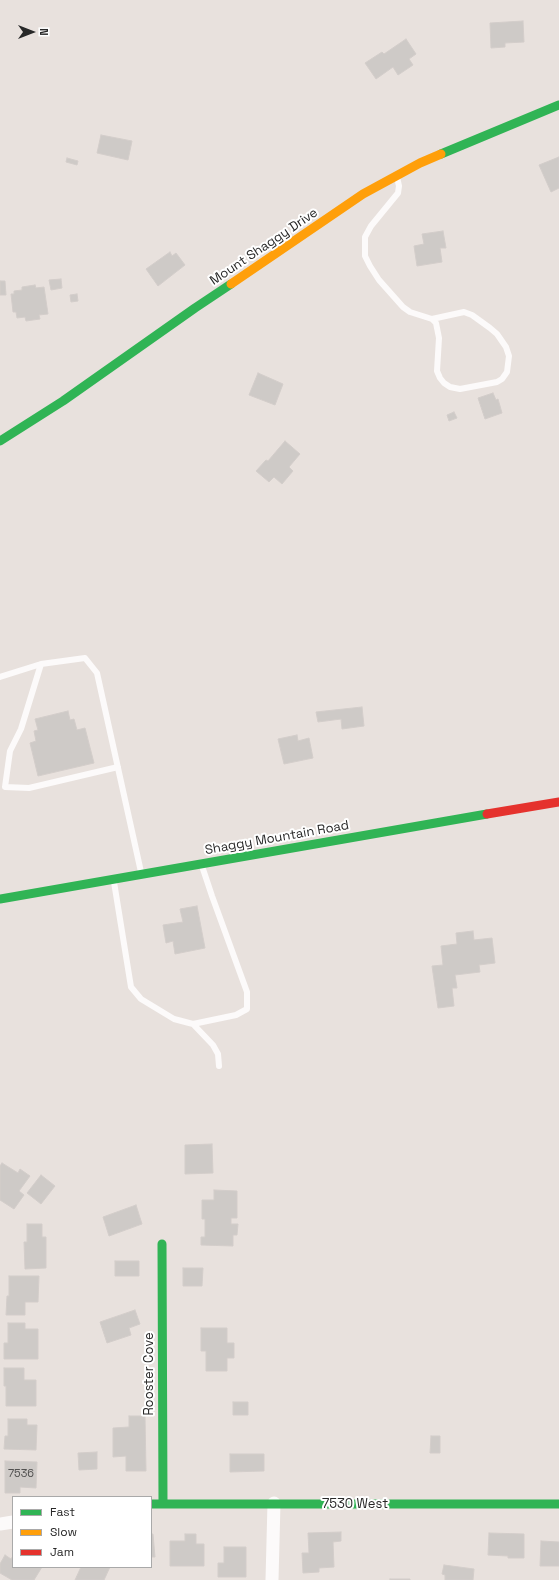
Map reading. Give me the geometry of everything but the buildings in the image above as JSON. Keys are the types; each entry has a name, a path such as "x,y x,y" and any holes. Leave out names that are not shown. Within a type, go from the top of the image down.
{"street":[{"name":"Mount Shaggy Drive","path":"0,441 63,401 195,308 267,261 363,194 397,175 468,143 559,105"},
{"name":"Shaggy Mountain Road","path":"0,899 559,802"},
{"name":"Rooster Cove","path":"162,1244 163,1503"},
{"path":"272,1580 274,1503"},
{"name":"7530 West","path":"152,1504 559,1504"},
{"path":"0,1524 12,1522"}],"lane":[{"path":"397,175 399,186 398,193 380,214 365,237 365,256 379,280 403,307 410,312 432,319 436,323 439,338 437,371 444,383 450,387 460,389 502,379 507,372 509,356 506,347 497,334 472,315 464,312 432,319"},
{"path":"0,677 41,664 85,658 97,673 141,875"},
{"path":"41,664 21,729 10,751 5,787 29,788 118,767"},
{"path":"114,880 131,987 141,999 174,1019 193,1024 236,1015 246,1009 246,992 202,864"},
{"path":"193,1024 213,1045 218,1054 219,1066"}],"traffic: fast":[{"path":"441,154 559,105"},
{"path":"0,441 63,401 231,284"},
{"path":"0,899 487,814"},
{"path":"162,1244 163,1503"},
{"path":"152,1504 559,1504"}],"traffic: slow":[{"path":"231,284 363,194 420,163 441,154"}],"traffic: jam":[{"path":"487,814 559,802"}]}
